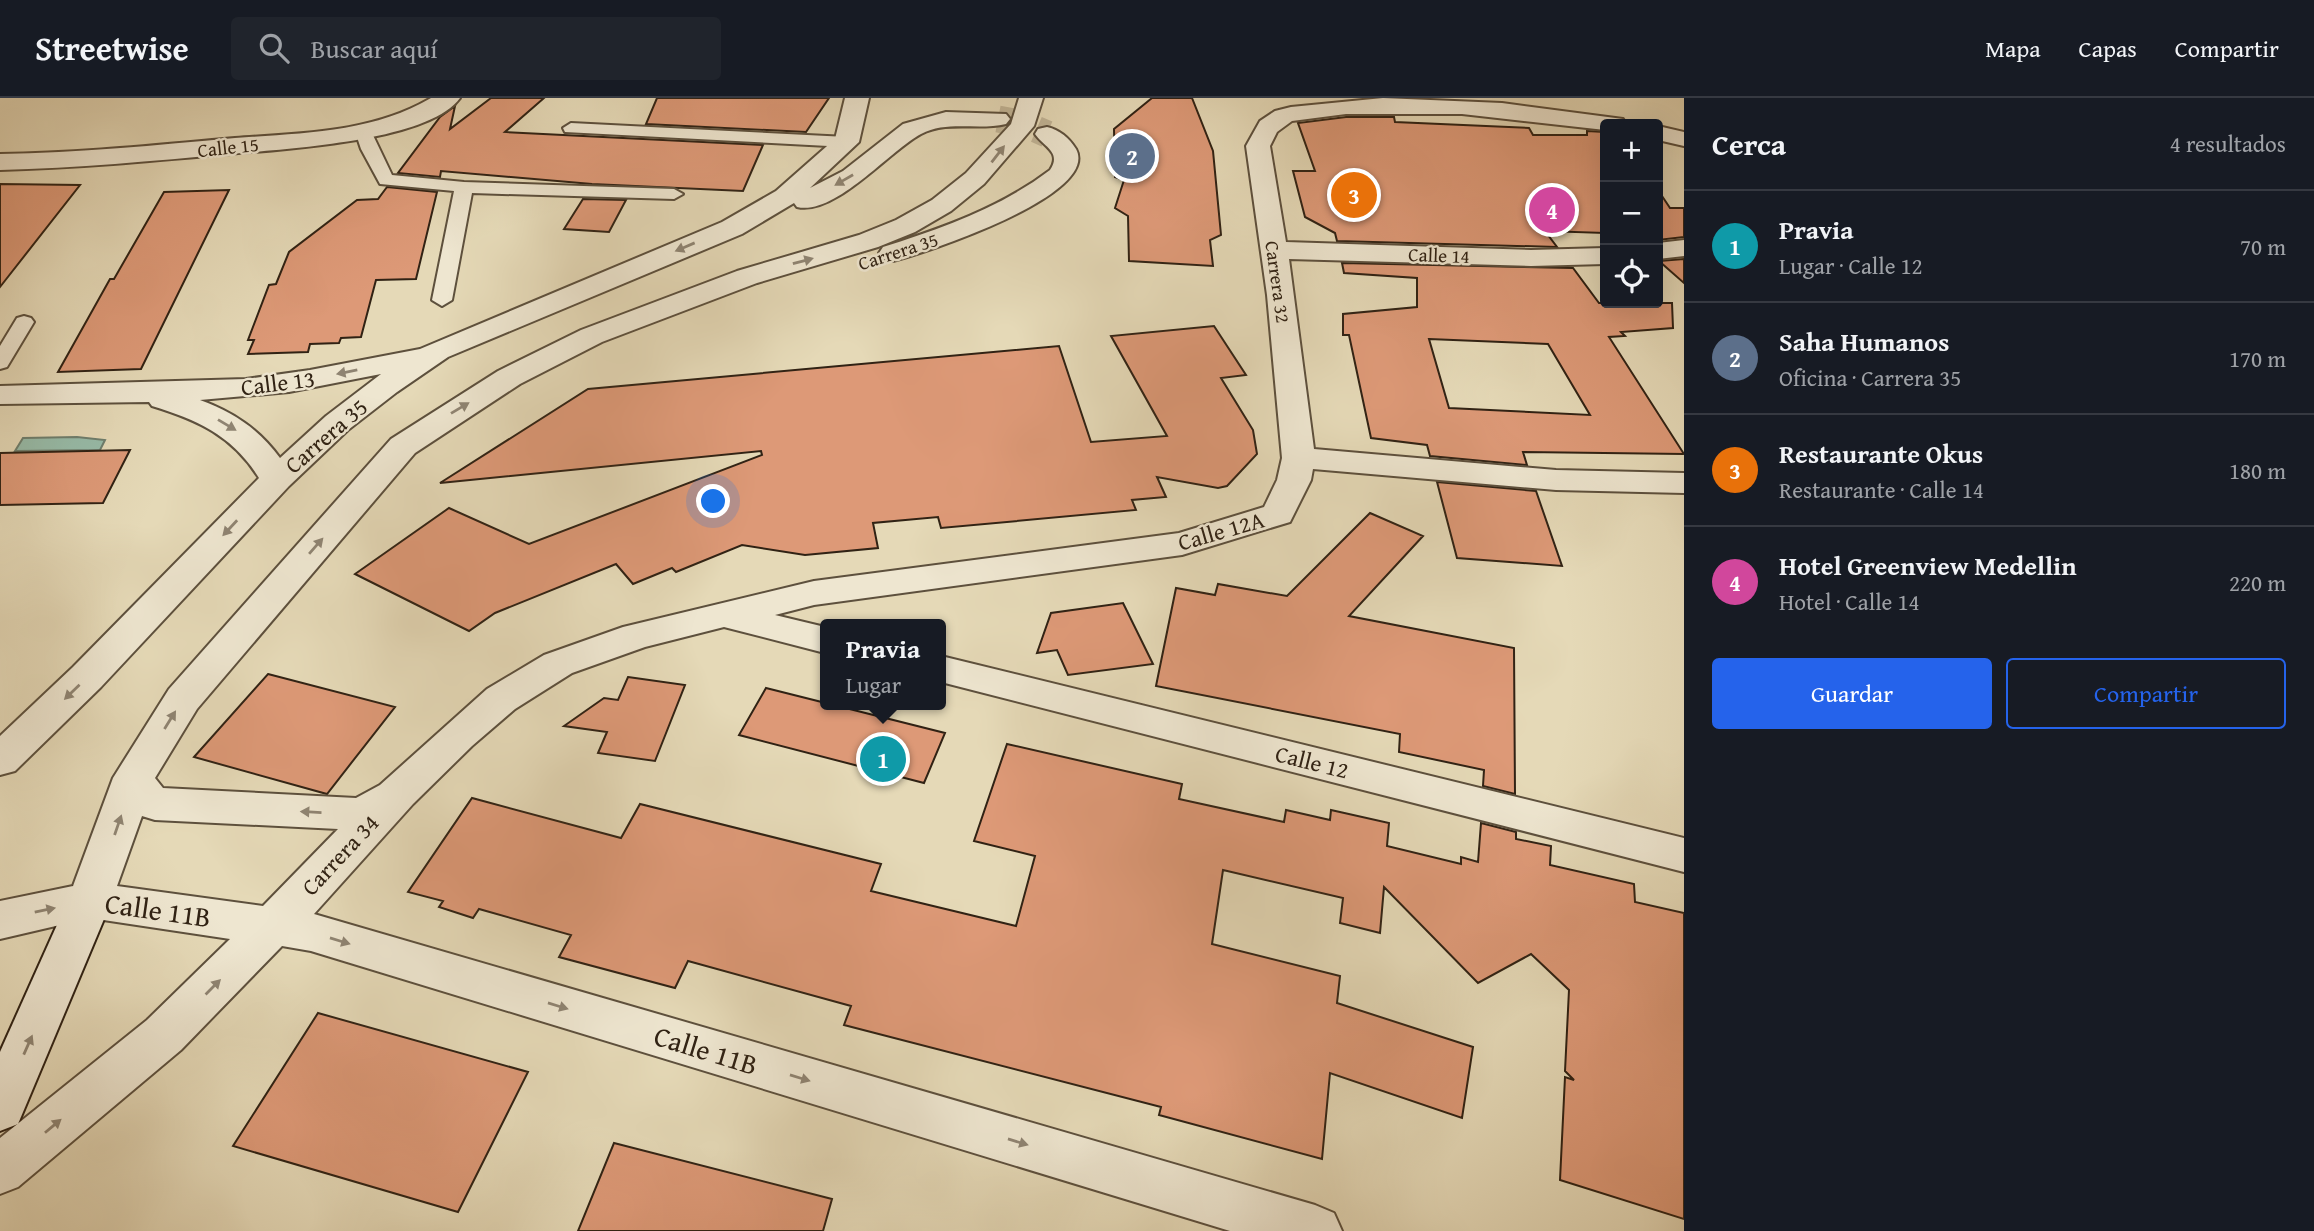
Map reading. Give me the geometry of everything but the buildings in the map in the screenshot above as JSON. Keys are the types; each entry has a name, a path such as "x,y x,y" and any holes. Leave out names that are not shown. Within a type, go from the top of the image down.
{"street":[{"name":"Calle 15","path":"0,162 141,155 363,131 408,120 448,98"},
{"path":"847,142 857,98"},
{"name":"Carrera 35","path":"134,778 183,699 403,446 436,422 578,342 747,276 870,241 915,222 957,197 998,156 1024,124 1031,98"},
{"name":"Carrera 32","path":"1299,458 1274,250 1258,146 1265,127 1282,117 1337,107 1389,104 1600,123"},
{"name":"Carrera 35","path":"0,760 88,677 277,479 337,423 437,351 818,195 852,176 912,129 946,119 998,119"},
{"name":"Carrera 35","path":"674,304 805,282 955,233 1014,203 1061,173 1067,161 1066,155 1060,144 1047,134"},
{"path":"1663,134 1684,139"},
{"name":"Carrera 35","path":"732,228 785,197 847,142"},
{"path":"1663,250 1684,248"},
{"name":"Calle 14","path":"1274,250 1531,258 1600,256"},
{"name":"Calle 13","path":"0,395 180,392 259,386 376,367 437,351"},
{"name":"Calle 13","path":"116,391 161,398 201,410 234,427 259,449 277,479"},
{"path":"1299,458 1556,480 1684,483"},
{"name":"Calle 12A","path":"724,615 814,593 1193,541 1278,514 1294,480 1299,458"},
{"path":"724,615 820,639"},
{"name":"Carrera 34","path":"0,1170 164,1035 274,926 398,793 501,699 558,664 636,636 724,615"},
{"name":"Calle 12","path":"946,670 1684,855"},
{"path":"134,778 143,796 155,804 356,814 377,807 398,793"},
{"name":"Calle 11B","path":"90,900 134,778"},
{"path":"0,1108 90,900"},
{"name":"Calle 11B","path":"0,919 90,900 274,926 325,936 1315,1231"}],"lane":[{"path":"571,128 847,142"},
{"path":"363,131 369,149 386,180 464,187 674,194"},
{"path":"442,300 464,187"},
{"path":"0,363 24,322"}],"shaded area":[{"path":"77,437 105,440 100,450 15,451 23,438"}],"tunnel":[{"path":"998,119 1024,124 1047,134"}],"place":[{"name":"Saha Humanos","path":"1132,156"},
{"name":"Restaurante Okus","path":"1354,195"},
{"name":"Hotel Greenview Medellin","path":"1552,210"},
{"name":"Pravia","path":"883,759"}]}
